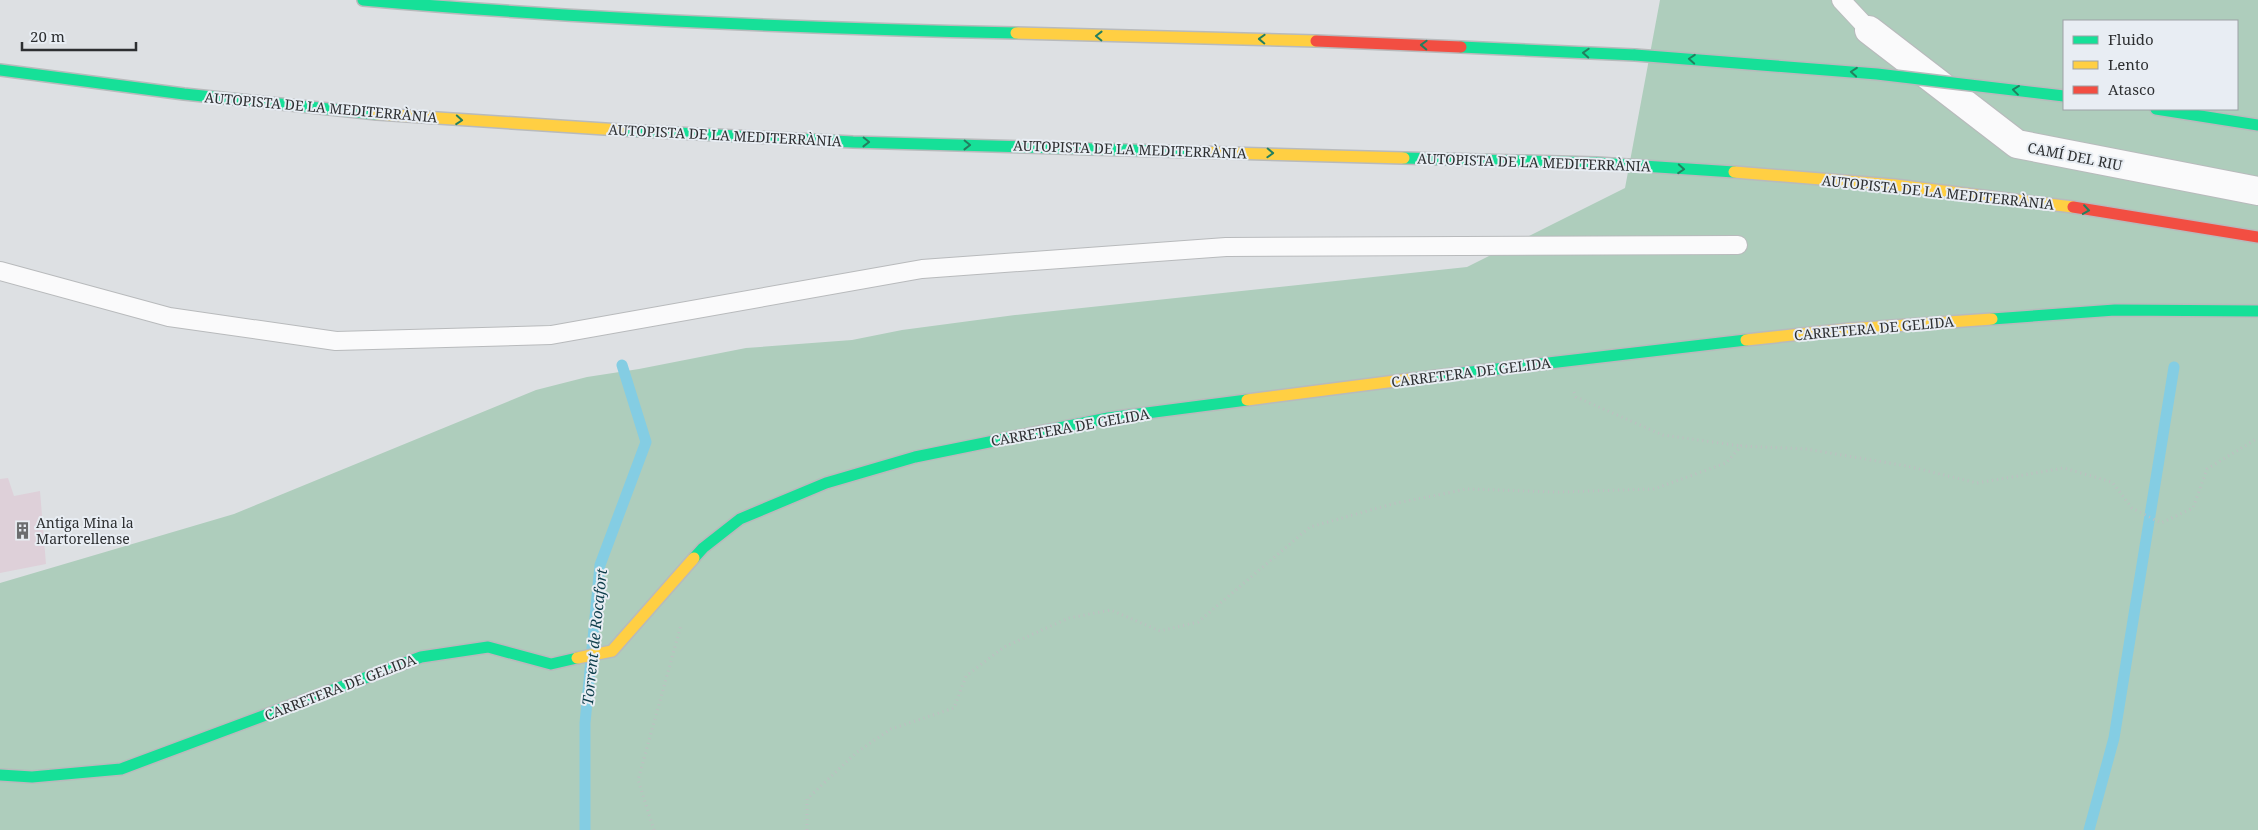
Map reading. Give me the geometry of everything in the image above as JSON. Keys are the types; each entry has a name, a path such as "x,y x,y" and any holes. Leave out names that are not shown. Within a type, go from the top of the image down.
{"main road":[{"path":"363,0 586,17 775,26 1260,39 1635,55 1878,74 2063,96"},
{"name":"AUTOPISTA DE LA MEDITERRÀNIA","path":"0,70 184,94 371,114 574,127 853,142 1597,163 1895,185 2065,206 2258,236"},
{"path":"0,80 184,94"},
{"path":"2162,110 2258,125"},
{"name":"CARRETERA DE GELIDA","path":"0,775 32,777 121,769 421,657 488,647 551,664 612,651 703,548 740,520 826,483 915,457 1108,418 1563,360 1849,329 2115,310 2258,311"}],"street":[{"name":"CAMÍ DEL RIU","path":"1869,30 2017,144 2258,191"}],"lane":[{"path":"1841,0 1869,30"},
{"path":"0,271 169,317 336,341 551,335 922,269 1216,247 1738,244"}],"path":[{"path":"1563,360 1576,398 1663,436 1741,446 1806,449 1907,466 1977,483 2064,468 2112,482 2132,508 2161,523 2193,508 2207,469 2258,438"},
{"path":"806,830 807,799 857,752 891,729 954,708 966,676 1004,647 1069,618 1111,610 1160,631 1198,622 1310,527 1392,504 1467,489 1557,492 1654,489 1726,463 1741,446"},
{"path":"654,830 638,780 682,622"}],"green space":[{"path":"1660,0 2258,0 2258,830 0,830 0,583 234,514 536,390 587,377 746,348 852,340 902,330 1015,315 1467,267 1625,188"}],"building":[{"name":"Antiga Mina la Martorellense","path":"8,478 14,496 40,491 46,564 0,573 0,479"}],"waterway":[{"name":"Torrent de Rocafort","path":"585,830 585,723 600,565 646,442 622,365"},
{"path":"2089,830 2114,738 2174,367"}],"traffic: fast":[{"path":"363,0 444,7 689,22 1016,33"},
{"path":"1461,47 1635,55"},
{"path":"1635,55 1877,74 2063,96"},
{"path":"0,70 184,94 377,114"},
{"path":"2162,110 2258,125"},
{"path":"620,130 853,142 1195,152"},
{"path":"1404,158 1597,163 1734,172"},
{"path":"1992,319 2115,310 2258,311"},
{"path":"1411,379 1746,340"},
{"path":"694,558 703,548 740,519 826,483 915,457 1108,418 1247,400"},
{"path":"0,775 32,777 121,769 421,657 488,647 551,664 577,658"}],"traffic: slow":[{"path":"1016,33 1316,41"},
{"path":"377,114 620,130"},
{"path":"1195,152 1404,158"},
{"path":"1734,172 1895,185 2073,207"},
{"path":"1746,340 1849,329 1992,319"},
{"path":"1247,400 1411,379"},
{"path":"577,658 612,651 694,558"}],"traffic: jam":[{"path":"1316,41 1461,47"},
{"path":"2073,207 2258,237"}],"place":[{"name":"Antiga Mina la Martorellense","path":"22,530"}]}
